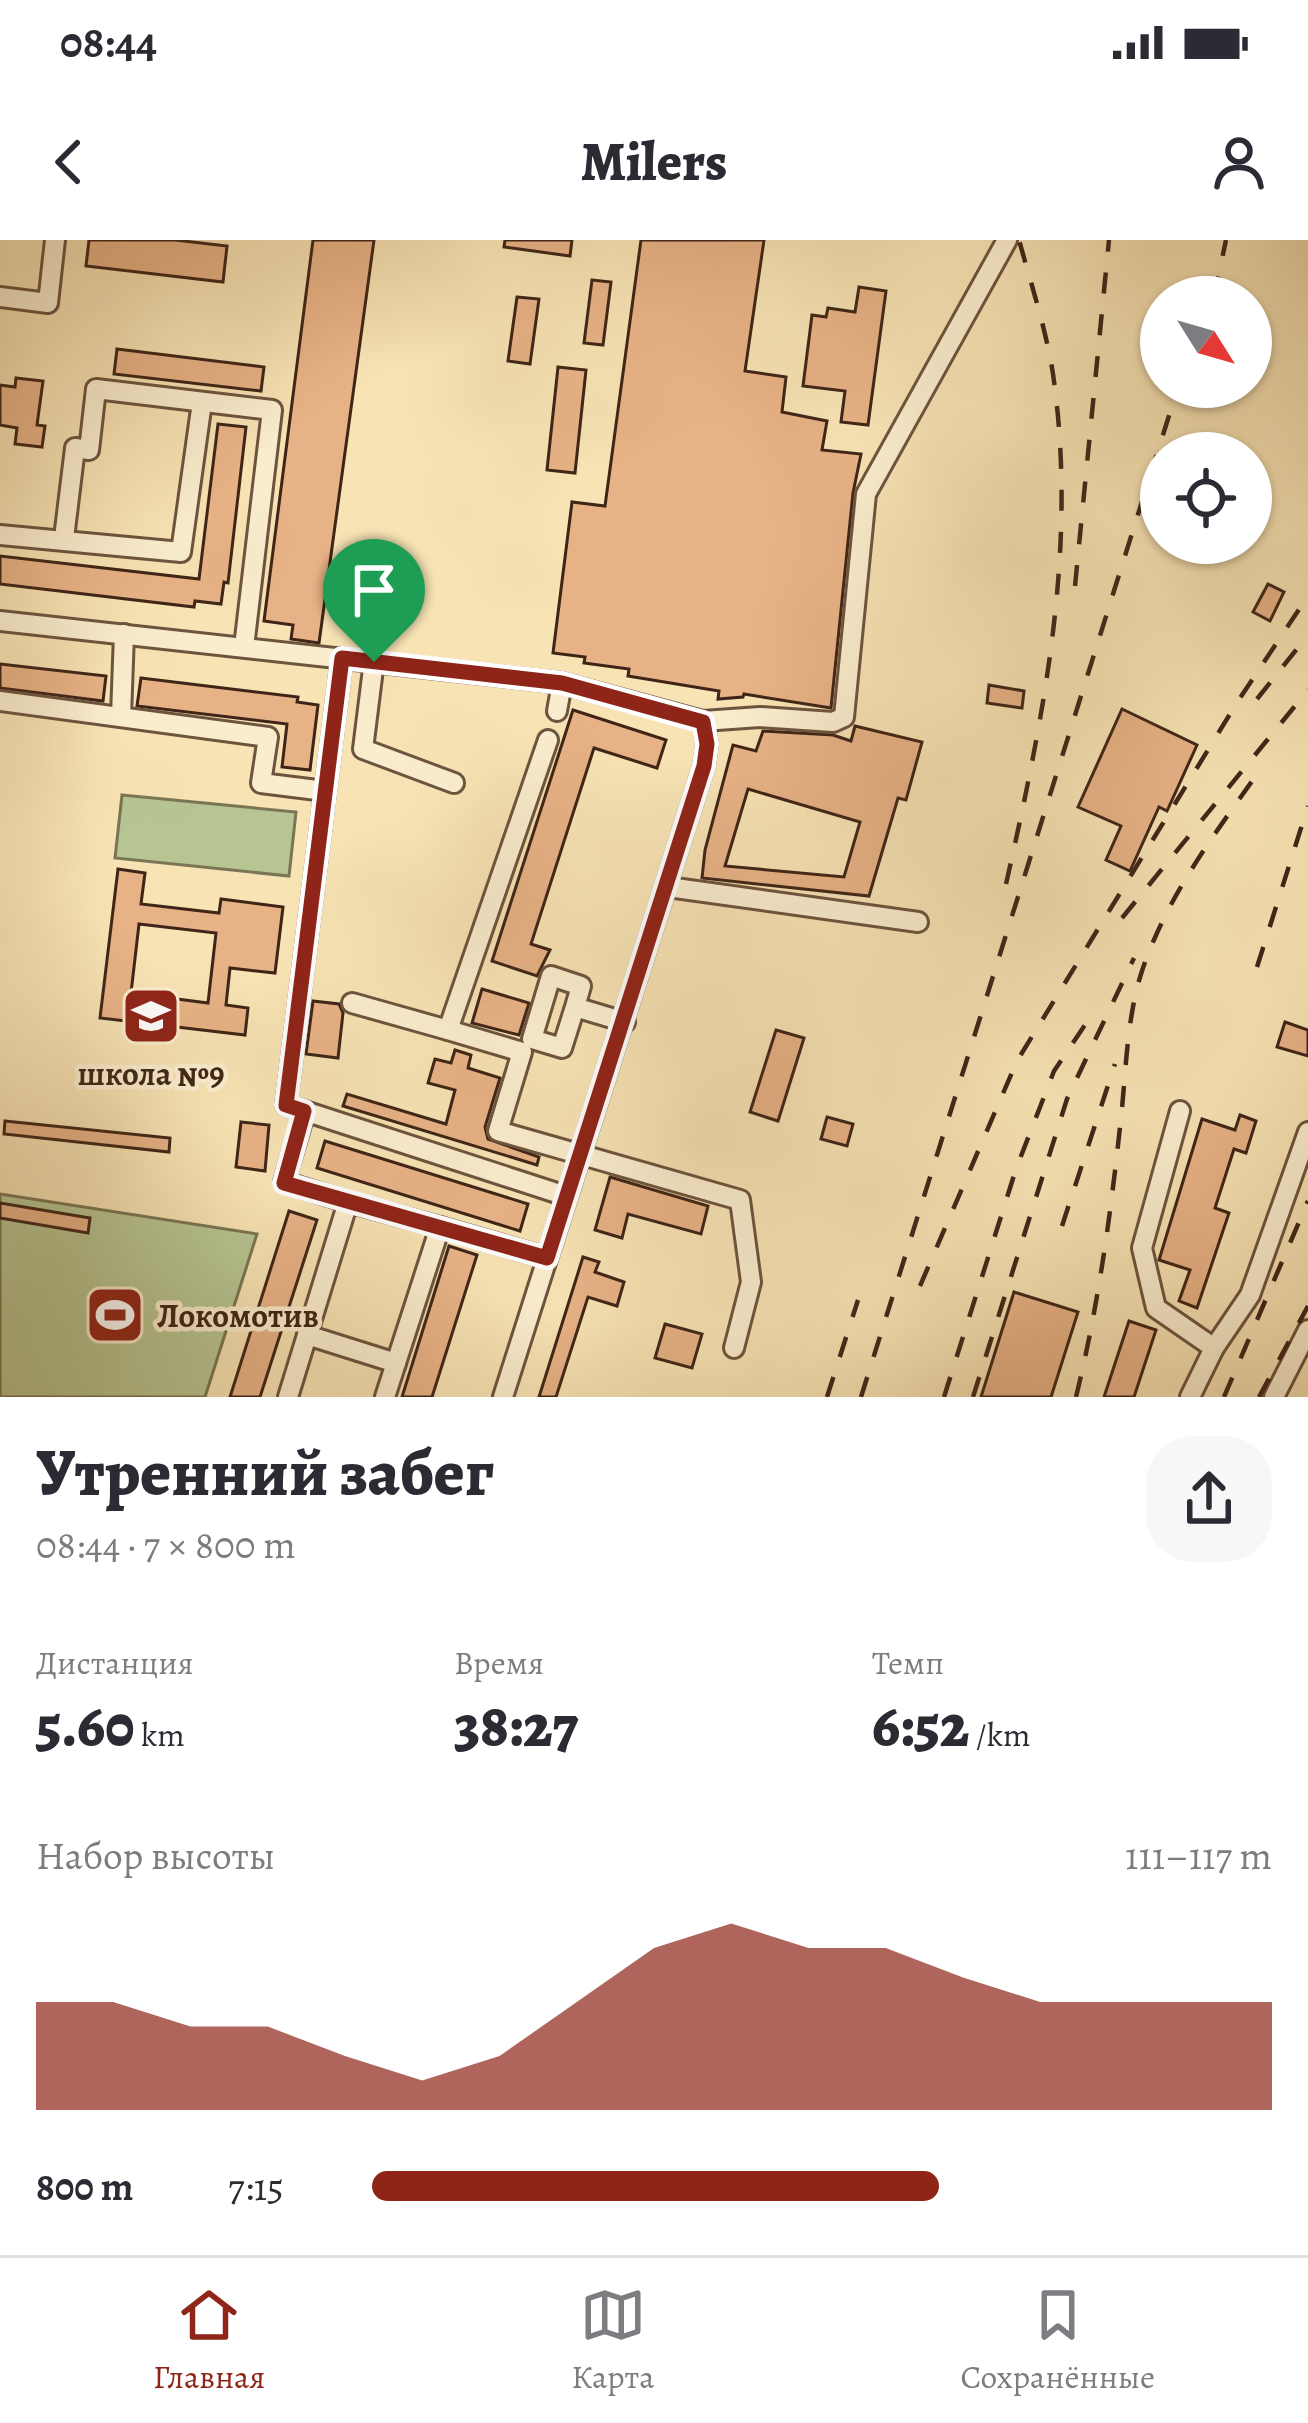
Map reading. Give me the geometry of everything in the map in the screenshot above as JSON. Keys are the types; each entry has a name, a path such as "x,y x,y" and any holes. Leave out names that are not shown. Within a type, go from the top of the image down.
{"street":[{"path":"0,297 48,303 55,240"},
{"path":"0,621 562,683 703,722 760,717 833,722 844,717 866,494 1007,240"},
{"path":"64,538 76,448 89,450 96,389 272,410 244,647"},
{"path":"0,535 181,552 202,402"},
{"path":"121,716 124,634"},
{"path":"342,658 286,1105 566,1196"},
{"path":"374,662 363,749 454,783"},
{"path":"557,711 562,683"},
{"path":"0,701 268,737 261,783 326,791"},
{"path":"503,1397 704,766 703,722"},
{"path":"448,1030 548,740"},
{"path":"668,887 918,922"},
{"path":"352,1003 522,1052 498,1131 740,1200 751,1282 734,1348"},
{"path":"574,1007 625,1022"},
{"path":"304,1111 284,1183 547,1258"},
{"path":"1180,1111 1142,1248 1156,1308 1214,1348"},
{"path":"1190,1397 1214,1348 1250,1295 1308,1132"},
{"path":"288,1397 348,1202"},
{"path":"386,1397 440,1227"},
{"path":"1274,1397 1308,1330"},
{"path":"307,1334 396,1364"}],"green space":[{"path":"122,795 296,812 289,876 115,858"},
{"name":"Локомотив","path":"0,1194 257,1234 205,1397 0,1397"}],"building":[{"path":"89,240 175,240 227,246 223,282 86,266"},
{"path":"313,240 374,240 319,643 291,639 293,625 264,621"},
{"path":"505,240 572,240 570,256 504,247"},
{"path":"641,240 764,240 745,371 786,377 782,412 827,421 822,450 861,454 831,708 744,694 718,699 719,691 628,676 629,669 553,653 572,502 605,506"},
{"path":"592,280 611,282 603,345 584,343"},
{"path":"859,287 886,291 868,425 841,422 845,391 803,386 812,315 826,317 828,308 855,312"},
{"path":"517,297 539,299 530,364 508,361"},
{"path":"117,349 264,367 261,391 114,374"},
{"path":"558,367 586,370 575,473 547,470"},
{"path":"16,378 43,381 37,425 45,426 42,447 15,444 17,428 0,425 0,385 15,387"},
{"path":"218,424 246,427 228,583 224,582 221,604 195,601 194,607 0,584 0,556 199,579"},
{"path":"1268,584 1284,592 1270,621 1253,612"},
{"path":"0,664 106,676 103,701 0,688"},
{"path":"141,678 298,697 297,702 318,705 310,770 282,767 287,724 137,706"},
{"path":"989,685 1024,691 1022,708 987,703"},
{"path":"1122,709 1197,745 1167,811 1159,807 1130,871 1106,860 1121,826 1078,807"},
{"path":"573,710 666,740 657,768 594,748 531,944 550,950 537,976 492,961"},
{"path":"855,726 922,742 906,800 898,798 869,896 702,878 733,745 756,751 763,731 833,735 851,741","holes":["748,789 860,822 844,877 725,866"]},
{"path":"118,869 145,873 141,904 219,913 221,899 283,907 275,973 230,968 226,1005 248,1008 245,1035 100,1018","holes":["139,924 216,933 208,1003 131,993"]},
{"path":"482,989 529,1003 519,1035 472,1023"},
{"path":"313,1001 339,1004 343,1013 338,1058 306,1054"},
{"path":"1285,1022 1308,1030 1308,1056 1277,1047"},
{"path":"776,1030 804,1038 778,1121 750,1112"},
{"path":"455,1050 471,1055 468,1068 500,1078 485,1127 488,1139 539,1157 537,1165 343,1106 347,1094 446,1124 455,1090 428,1083 435,1059 451,1063"},
{"path":"1240,1115 1256,1121 1246,1153 1234,1149 1215,1208 1229,1213 1197,1308 1179,1301 1190,1270 1159,1260 1202,1119 1235,1130"},
{"path":"827,1117 853,1124 847,1146 821,1139"},
{"path":"5,1121 170,1138 169,1152 4,1134"},
{"path":"241,1122 269,1125 265,1171 236,1167"},
{"path":"325,1141 528,1204 520,1231 317,1168"},
{"path":"610,1177 708,1206 701,1234 628,1214 622,1238 595,1230"},
{"path":"0,1203 90,1218 88,1233 0,1218"},
{"path":"289,1211 317,1220 260,1397 230,1397"},
{"path":"449,1246 477,1255 432,1397 402,1397"},
{"path":"583,1257 599,1262 595,1272 624,1282 617,1306 588,1297 556,1397 539,1397"},
{"path":"1014,1292 1078,1312 1051,1397 981,1397"},
{"path":"1129,1321 1156,1330 1134,1397 1104,1397"},
{"path":"665,1324 702,1334 692,1368 655,1358"}],"railway":[{"path":"1006,884 1044,694 1062,503 1053,374 1019,240"},
{"path":"1075,586 1109,240"},
{"path":"1218,276 1226,240"},
{"path":"861,1397 1171,408"},
{"path":"920,1286 1017,1061 1238,701 1308,596"},
{"path":"1257,699 1308,635"},
{"path":"1122,918 1308,690"},
{"path":"1076,1397 1103,1263 1129,1030 1141,974 1176,895 1255,777"},
{"path":"1257,967 1308,806"},
{"path":"973,1397 1067,1099 1134,958"},
{"path":"944,1397 1016,1169 1054,1071 1091,1016"},
{"path":"1062,1226 1115,1064"},
{"path":"1224,1397 1308,1201"},
{"path":"827,1397 858,1300"},
{"path":"1259,1397 1308,1306"}],"place":[{"name":"школа №9","path":"151,1016"},
{"name":"Локомотив","path":"115,1315"}],"route":[{"path":"342,658 374,662 562,683 703,722 704,766 547,1258 284,1183 304,1111 286,1105 342,658"}]}
